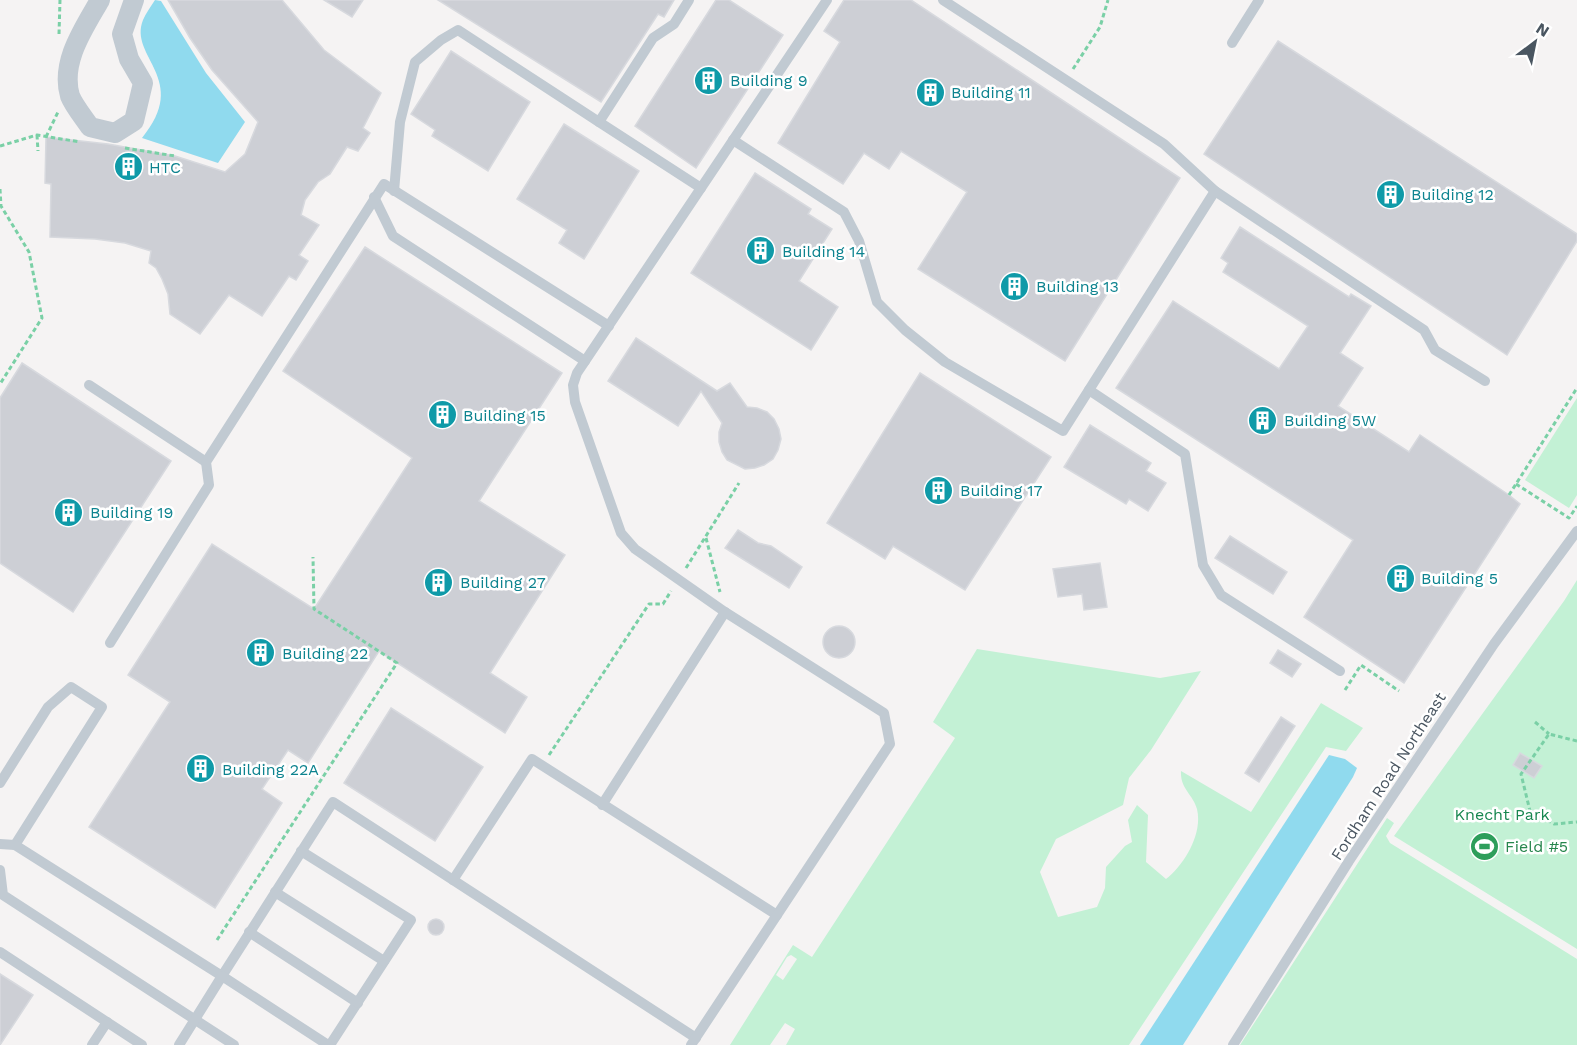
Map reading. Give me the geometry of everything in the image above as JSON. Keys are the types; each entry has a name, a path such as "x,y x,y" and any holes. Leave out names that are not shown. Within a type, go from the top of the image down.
{"street":[{"path":"100,0 79,36 68,70 70,96 90,127 115,133 134,121 143,83 129,59 122,34 134,0"}],"lane":[{"path":"599,122 653,38 674,24 689,0"},
{"path":"179,1045 333,802 693,1041 890,744 884,713 725,612 635,549 621,533 575,402 573,385 577,373 827,0"},
{"path":"943,0 1164,144 1215,191 1424,330 1435,350 1485,381"},
{"path":"1232,43 1259,0"},
{"path":"394,191 400,122 415,62 441,40 458,30 701,188"},
{"path":"733,140 844,212 859,241 877,302 905,330 945,362 1063,431 1215,191"},
{"path":"110,643 209,485 206,462 384,184 609,326"},
{"path":"375,197 393,236 585,361"},
{"path":"89,385 206,462"},
{"path":"1089,390 1185,454 1203,565 1221,595 1340,671"},
{"name":"Fordham Road Northeast","path":"1233,1045 1349,861 1494,644 1577,531"},
{"path":"602,805 725,612"},
{"path":"0,783 48,707 70,687 102,707 15,845"},
{"path":"453,880 532,759 777,915"},
{"path":"0,844 15,845 329,1045 411,920 302,851"},
{"path":"0,870 3,895 234,1045"},
{"path":"275,892 384,961"},
{"path":"249,932 358,1003"},
{"path":"0,952 142,1045"},
{"path":"92,1045 107,1022"}],"path":[{"path":"1066,80 1100,27 1108,0"},
{"path":"37,135 38,151"},
{"path":"0,189 1,206 29,252 42,318 0,384"},
{"path":"1509,495 1577,388"},
{"path":"542,766 649,604 663,604 739,483"},
{"path":"1516,484 1569,518 1577,506"},
{"path":"705,537 725,612"},
{"path":"217,940 397,663 314,609 313,557"},
{"path":"1346,690 1361,665 1399,691"},
{"path":"1535,723 1549,734 1577,741"},
{"path":"1549,734 1521,774 1530,811 1554,824 1577,822"}],"green space":[{"path":"1577,398 1577,495 1569,508 1525,480"},
{"name":"Knecht Park","path":"1577,580 1577,949 1394,836"},
{"path":"977,649 1160,678 1201,671 1151,750 1129,778 1123,805 1056,839 1040,872 1058,917 1097,907 1105,888 1106,867 1125,846 1132,842 1128,820 1137,805 1148,815 1146,862 1166,879 1179,866 1195,838 1198,819 1197,809 1185,787 1181,771 1251,812 1321,703 1363,728 1346,751 1326,747 1129,1045 786,1045 795,1029 785,1023 770,1045 730,1045 793,945 812,957 955,738 933,722","holes":["791,955 797,959 783,980 776,975 787,957"]},
{"path":"1387,818 1394,823 1386,836 1390,843 1577,959 1577,1045 1240,1045"}],"water":[{"path":"155,0 161,1 206,73 245,122 218,163 142,138 155,118 161,100 160,84 143,46 141,33 143,20"},
{"path":"1329,755 1345,759 1357,768 1353,777 1183,1045 1140,1045"}],"building":[{"name":"HTC","path":"168,0 282,0 324,50 381,93 363,128 370,133 358,151 347,147 330,174 318,182 305,200 301,215 319,225 299,255 308,261 296,280 289,276 262,316 229,295 200,334 170,314 168,294 162,279 156,268 149,263 151,251 125,243 50,237 51,184 45,183 46,137 108,144 175,156 225,172 245,154 258,122 212,70"},
{"path":"324,0 363,0 352,17"},
{"path":"438,0 674,0 664,17 658,14 601,102"},
{"name":"Building 9","path":"716,0 729,0 783,35 696,168 635,126"},
{"name":"Building 11","path":"844,0 911,0 1180,178 1065,361 918,269 967,192 901,151 889,169 864,153 843,184 778,143 840,42 824,31"},
{"name":"Building 12","path":"1278,41 1577,234 1577,241 1507,355 1204,154"},
{"path":"451,51 530,102 488,171 432,136 435,130 411,114"},
{"path":"564,124 639,171 584,259 559,243 567,230 517,199"},
{"name":"Building 14","path":"755,173 811,209 808,214 832,229 799,281 838,307 811,350 691,273"},
{"path":"1240,227 1349,297 1351,294 1371,306 1340,353 1363,368 1338,406 1409,452 1420,435 1520,504 1404,683 1304,617 1353,540 1116,388 1173,301 1279,369 1308,326 1223,272 1228,263 1221,258"},
{"path":"365,247 562,373 479,501 565,555 490,673 527,697 505,733 379,651 308,763 288,750 262,789 282,803 215,908 89,827 170,702 128,675 212,544 314,609 412,458 283,371"},
{"path":"636,338 717,391 730,383 747,407 767,412 774,419 781,439 773,459 764,465 745,469 727,460 719,442 722,423 701,391 678,426 608,381"},
{"name":"Building 19","path":"22,363 171,461 73,612 0,563 0,398"},
{"name":"Building 17","path":"920,373 1051,457 965,590 893,546 885,559 827,523"},
{"path":"1090,425 1151,463 1146,471 1166,483 1148,511 1129,499 1126,504 1064,467"},
{"path":"738,530 758,543 771,546 802,567 789,588 725,548"},
{"path":"1230,536 1287,572 1273,594 1215,558"},
{"path":"1100,563 1107,607 1084,610 1082,594 1058,597 1053,569"},
{"path":"839,626 850,631 855,642 850,653 839,658 828,653 823,642 828,631"},
{"path":"1278,650 1301,664 1292,677 1270,663"},
{"path":"391,708 483,767 435,841 344,783"},
{"path":"1281,717 1295,726 1259,782 1245,773"},
{"path":"1520,753 1542,766 1534,778 1513,765"},
{"path":"436,919 442,921 444,927 442,933 436,935 430,933 428,927 430,921"},
{"path":"0,974 33,995 0,1045"}],"place":[{"name":"Building 9","path":"709,80"},
{"name":"Building 11","path":"930,92"},
{"name":"HTC","path":"128,167"},
{"name":"Building 12","path":"1390,194"},
{"name":"Building 14","path":"761,251"},
{"name":"Building 13","path":"1015,286"},
{"name":"Building 15","path":"442,415"},
{"name":"Building 5W","path":"1263,420"},
{"name":"Building 17","path":"939,490"},
{"name":"Building 19","path":"69,512"},
{"name":"Building 5","path":"1400,578"},
{"name":"Building 27","path":"439,582"},
{"name":"Building 22","path":"261,653"},
{"name":"Building 22A","path":"201,769"},
{"name":"Field #5","path":"1484,846"}]}
